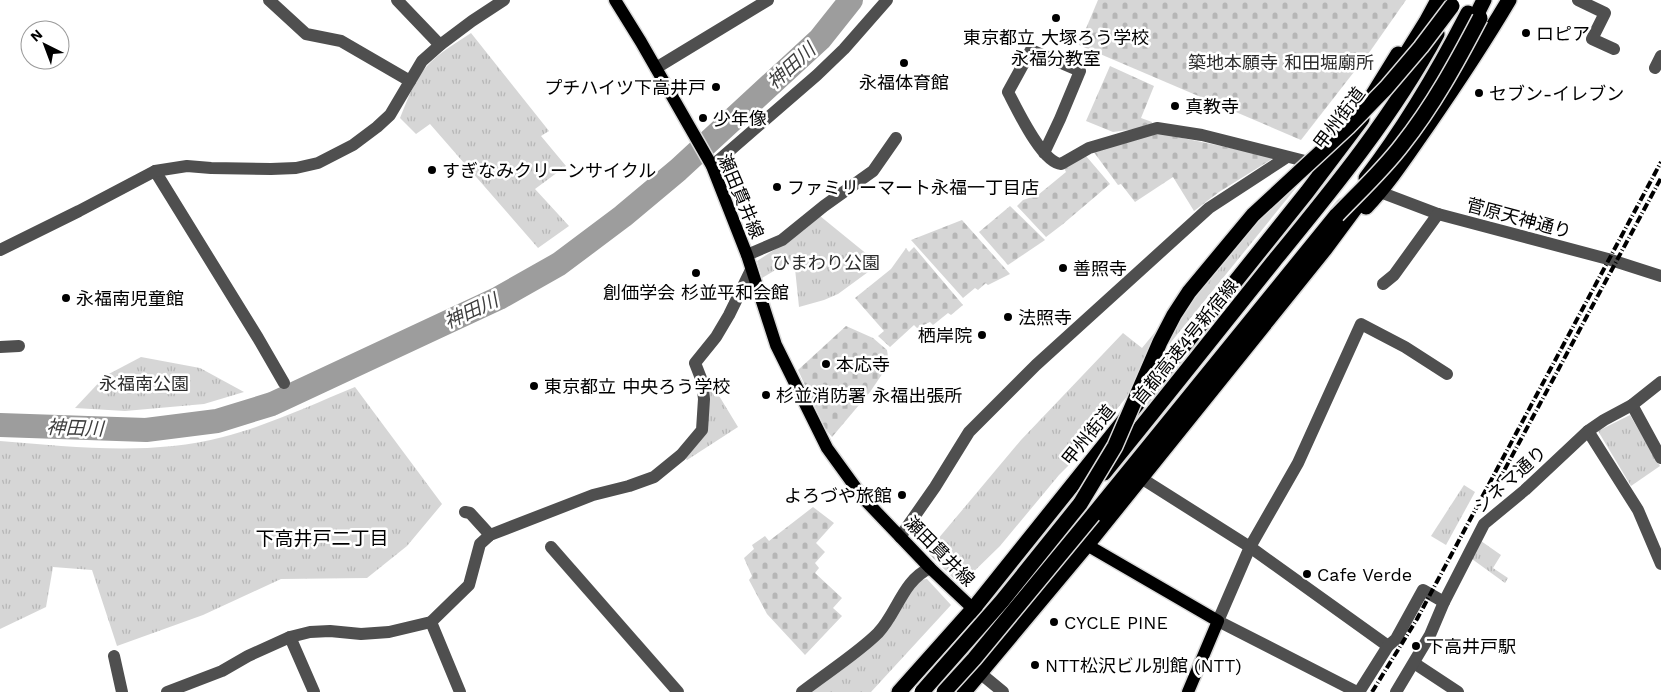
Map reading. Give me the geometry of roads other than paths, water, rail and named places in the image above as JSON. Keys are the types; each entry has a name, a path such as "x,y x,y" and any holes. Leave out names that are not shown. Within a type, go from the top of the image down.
{"highway":[{"path":"1323,171 1374,93 1413,28 1427,0"},
{"path":"944,692 1009,618 1337,215 1384,154 1441,65 1474,0"},
{"path":"1375,190 1450,65 1484,0"},
{"path":"1337,215 1402,146 1454,67 1490,0"},
{"path":"1450,95 1502,0"},
{"path":"964,692 1087,545 1450,95 1509,0"},
{"path":"1080,504 1115,446 1160,342 1189,292 1253,215 1348,127 1386,88 1421,48 1448,1"},
{"name":"甲州街道","path":"899,692 968,604 1323,171 1377,99 1426,22 1448,1"},
{"name":"首都高速4号新宿線","path":"922,692 996,608 1322,203 1399,97 1427,51 1448,1"}],"main road":[{"name":"瀬田貫井線","path":"616,0 712,166 747,255 776,345 827,448 864,499 935,572 1008,641"},
{"path":"1087,545 1218,621 1188,692"}],"street":[{"path":"269,0 306,34 341,41 410,81"},
{"path":"397,0 440,45"},
{"path":"0,250 155,171 187,166 211,168 296,168 318,163 353,145 377,127 390,115 422,61 472,21 504,0"},
{"path":"656,68 767,0"},
{"path":"712,166 817,75 887,0"},
{"path":"1578,0 1605,13 1592,39 1614,49"},
{"path":"1044,153 1080,71 1031,50 1008,92 1034,139 1044,153 1057,164 1062,164 1089,148 1157,128 1202,135 1305,161 1323,171"},
{"path":"1654,68 1661,56"},
{"path":"747,255 782,240 824,206 874,171 896,138"},
{"path":"900,537 969,432 1036,365 1209,208 1287,157"},
{"path":"155,171 249,322 284,383"},
{"name":"菅原天神通り","path":"1375,190 1438,214 1661,276"},
{"path":"1383,284 1394,275 1438,214"},
{"path":"167,692 222,671 248,656 290,637 310,632 330,631 361,634 389,632 431,622 469,585 480,544 490,535 593,495 629,486 654,477 682,455 702,430 703,390 695,363 720,330 751,270"},
{"path":"1444,602 1423,590 1396,640 1388,646 1358,692 1335,688 1218,621 1250,547 1298,463 1361,324 1405,346 1447,374"},
{"path":"0,347 19,346"},
{"name":"シネマ通り","path":"1396,692 1430,635 1444,602 1484,524 1525,490 1588,431 1632,405 1661,382"},
{"path":"1632,405 1661,458"},
{"path":"1588,431 1638,510 1661,564"},
{"path":"1141,478 1250,547 1388,646"},
{"path":"465,512 470,513 490,535"},
{"path":"551,546 678,692"},
{"path":"802,692 868,642 879,631 906,589 919,574 935,572"},
{"path":"431,622 460,692"},
{"path":"290,637 314,692"},
{"path":"114,656 122,692"},
{"path":"1414,663 1458,692"},
{"path":"980,673 1003,692"}],"waterway":[{"name":"神田川","path":"0,425 146,430 217,421 272,404 499,298 559,264 623,216 678,170 820,39 851,0"}],"railway":[{"path":"1372,692 1417,619 1661,162"},
{"path":"1498,482 1661,178"}],"place":[{"name":"東京都立 大塚ろう学校 永福分教室","path":"1056,18"},
{"name":"ロピア","path":"1526,33"},
{"name":"永福体育館","path":"904,63"},
{"name":"プチハイツ下高井戸","path":"716,87"},
{"name":"セブン-イレブン","path":"1479,93"},
{"name":"真教寺","path":"1175,106"},
{"name":"少年像","path":"703,118"},
{"name":"すぎなみクリーンサイクル","path":"432,170"},
{"name":"ファミリーマート永福一丁目店","path":"777,187"},
{"name":"善照寺","path":"1063,268"},
{"name":"創価学会 杉並平和会館","path":"696,273"},
{"name":"永福南児童館","path":"66,298"},
{"name":"法照寺","path":"1008,317"},
{"name":"栖岸院","path":"982,335"},
{"name":"本応寺","path":"826,364"},
{"name":"東京都立 中央ろう学校","path":"534,386"},
{"name":"杉並消防署 永福出張所","path":"766,395"},
{"name":"よろづや旅館","path":"902,495"},
{"name":"Cafe Verde","path":"1307,574"},
{"name":"CYCLE PINE","path":"1054,622"},
{"name":"下高井戸駅","path":"1416,646"},
{"name":"NTT松沢ビル別館 (NTT)","path":"1035,665"}],"district":[{"name":"下高井戸二丁目","path":"322,538"}],"park label":[{"name":"築地本願寺 和田堀廟所","path":"1281,62"},
{"name":"ひまわり公園","path":"826,262"},
{"name":"永福南公園","path":"144,383"}]}
